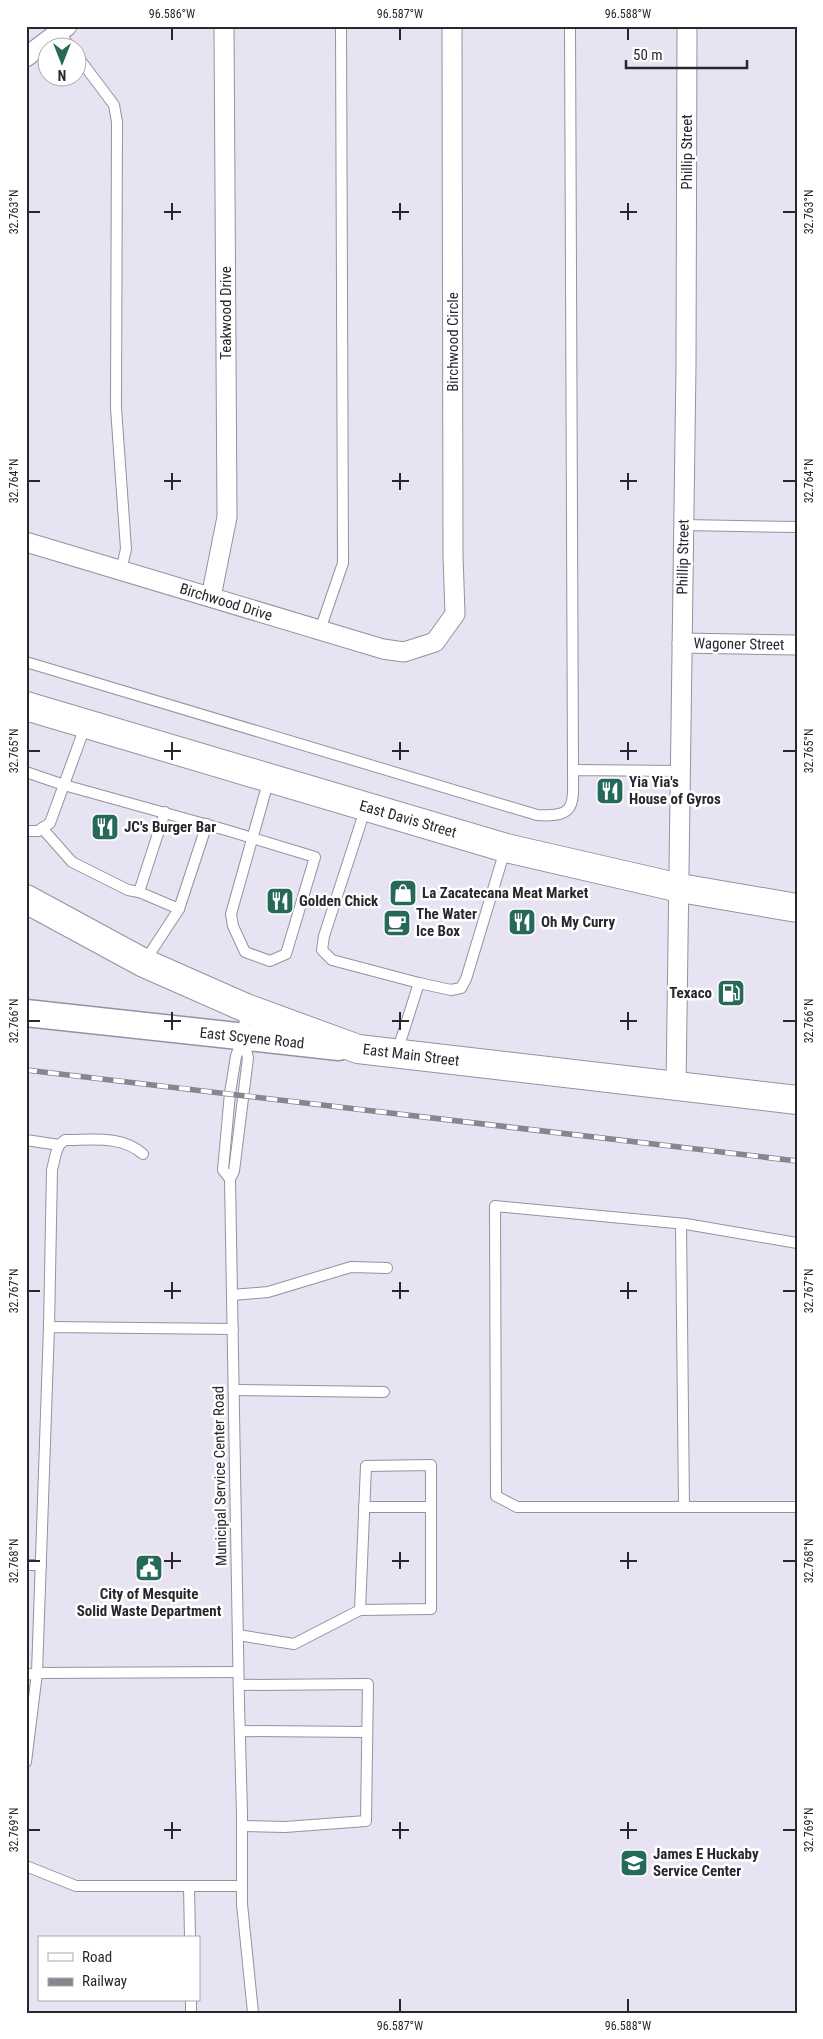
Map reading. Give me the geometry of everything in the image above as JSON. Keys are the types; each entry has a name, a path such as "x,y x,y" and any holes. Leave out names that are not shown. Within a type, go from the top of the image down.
{"main road":[{"name":"East Davis Street","path":"26,706 506,848 680,888 797,908"},
{"name":"East Main Street","path":"26,899 144,963 246,1008 358,1049 797,1100"}],"street":[{"name":"Teakwood Drive","path":"211,598 227,516 224,26"},
{"name":"Birchwood Circle","path":"426,645 435,642 455,614 453,545 452,26"},
{"name":"Phillip Street","path":"676,1087 680,888 688,26"},
{"path":"26,58 63,29"},
{"name":"Birchwood Drive","path":"26,542 383,649 404,652 426,645"},
{"name":"Wagoner Street","path":"682,643 797,645"},
{"name":"East Scyene Road","path":"26,1013 358,1049"}],"lane":[{"path":"320,630 343,563 341,26"},
{"path":"26,662 537,815 555,816 567,811 573,800 570,26"},
{"path":"88,70 114,105 117,122 116,408 126,549 122,571"},
{"path":"684,525 797,527"},
{"path":"26,831 38,831 50,823 87,724"},
{"path":"573,770 680,771"},
{"path":"26,772 64,785 207,824 251,838 315,858 286,954 270,960 245,952 233,926 231,914 251,838 269,778"},
{"path":"366,807 324,936 322,950 332,960 419,984 451,990 461,988 466,979 506,848"},
{"path":"139,892 165,812"},
{"path":"144,963 179,909 207,824"},
{"path":"42,828 72,862 128,890 139,892 179,909"},
{"path":"397,1053 419,984"},
{"name":"Municipal Service Center Road","path":"246,1008 243,1037 236,1056 230,1093 223,1170 230,1178 242,1904 253,2013"},
{"path":"26,1140 60,1144"},
{"path":"26,1762 37,1673 49,1327 52,1170 60,1144 65,1140 122,1141 134,1146 143,1154"},
{"path":"797,1243 681,1224 495,1206 496,1496 517,1507 797,1507"},
{"path":"681,1224 684,1507"},
{"path":"232,1295 268,1292 351,1267 387,1268"},
{"path":"49,1327 233,1328"},
{"path":"234,1390 384,1392"},
{"path":"238,1635 294,1644 360,1610 431,1609 431,1465 366,1466 360,1610"},
{"path":"364,1507 431,1507"},
{"path":"26,1565 41,1565"},
{"path":"26,1676 37,1673 238,1672"},
{"path":"239,1685 368,1684 366,1821 285,1827 242,1826"},
{"path":"240,1731 367,1732"},
{"path":"26,1866 76,1886 242,1886"},
{"path":"189,1886 190,1936"}],"railway":[{"path":"26,1070 797,1161"}],"place":[{"name":"Yia Yia's House of Gyros","path":"610,791"},
{"name":"JC's Burger Bar","path":"105,827"},
{"name":"La Zacatecana Meat Market","path":"403,893"},
{"name":"Golden Chick","path":"280,901"},
{"name":"Oh My Curry","path":"522,922"},
{"name":"The Water Ice Box","path":"397,923"},
{"name":"Texaco","path":"731,993"},
{"name":"City of Mesquite Solid Waste Department","path":"149,1568"},
{"name":"James E Huckaby Service Center","path":"634,1863"}]}
